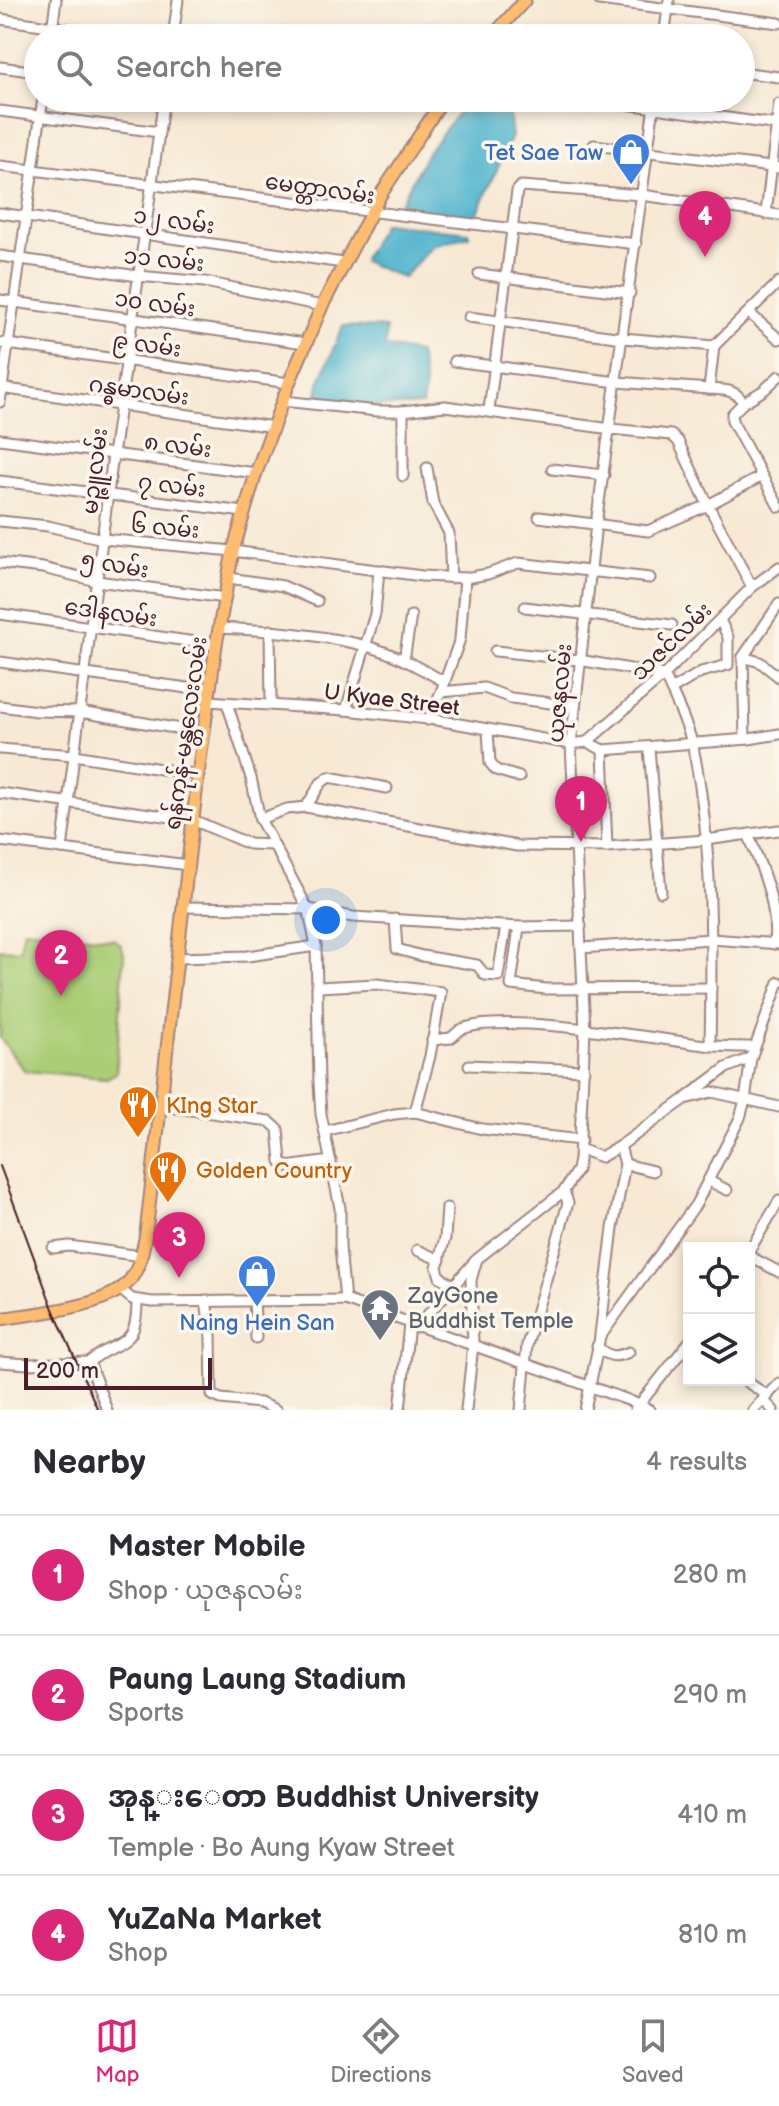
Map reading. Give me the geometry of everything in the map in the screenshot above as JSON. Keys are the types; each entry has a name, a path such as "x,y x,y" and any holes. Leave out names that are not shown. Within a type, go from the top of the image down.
{"main road":[{"path":"504,24 525,0"},
{"name":"ရန်ကုန်-မန္တလေးလမ်း","path":"121,1290 136,1271 146,1233 208,696 233,551 256,473 322,306 370,213 435,112"},
{"path":"0,1319 98,1300 121,1290"}],"street":[{"path":"53,24 56,0"},
{"path":"175,24 178,0"},
{"path":"599,0 668,5 779,23"},
{"path":"0,19 38,24"},
{"path":"0,67 24,70"},
{"path":"755,74 779,77"},
{"path":"766,214 775,167 779,104"},
{"path":"0,111 159,132"},
{"path":"0,402 4,343 41,112"},
{"name":"မဉ္ဇူလမ်း","path":"62,849 113,455 162,112"},
{"name":"ယုဇနလမ်း","path":"413,1326 477,1259 564,1191 577,1170 581,1144 585,1030 571,744 596,524 653,112"},
{"path":"708,112 778,125"},
{"path":"594,145 775,167"},
{"name":"မေတ္တာလမ်း","path":"0,166 636,244"},
{"path":"489,410 517,191 521,186 642,195 779,215"},
{"name":"၁၂ လမ်း","path":"0,213 343,263"},
{"name":"၁၁ လမ်း","path":"0,256 138,276 220,284 322,306"},
{"path":"479,274 630,293"},
{"path":"709,389 714,346 750,314 779,282"},
{"name":"၁၀ လမ်း","path":"0,300 305,343"},
{"path":"750,314 779,339"},
{"path":"469,317 623,338 714,346"},
{"name":"၉ လမ်း","path":"4,343 289,383"},
{"path":"454,361 617,382 729,391 738,394 743,403"},
{"path":"779,376 774,389 743,403 732,414 732,421 779,507"},
{"name":"ဂန္ဓမာလမ်း","path":"1,388 274,427"},
{"path":"283,401 377,411 445,406 671,435 678,441 752,587"},
{"path":"403,411 403,476"},
{"name":"၈ လမ်း","path":"0,439 256,473"},
{"path":"427,468 433,503 449,533 451,578"},
{"path":"552,469 604,475"},
{"path":"539,517 648,531 708,505 762,476"},
{"name":"၇ လမ်း","path":"0,481 244,512"},
{"name":"၆ လမ်း","path":"0,521 48,526 103,539 233,551 451,578 488,574 518,563 650,578"},
{"name":"၅ လမ်း","path":"0,563 43,568 97,581 225,598"},
{"name":"သဇင်လမ်း","path":"587,742 664,675 752,587 779,567"},
{"path":"346,710 375,614 379,570"},
{"path":"229,578 283,586 317,601"},
{"path":"428,720 443,687 462,626 465,578"},
{"path":"745,739 743,657 779,604"},
{"path":"525,607 672,625"},
{"name":"ဒေါနလမ်း","path":"0,614 216,645"},
{"path":"404,660 411,616"},
{"path":"671,690 701,672 728,665 728,637 720,620"},
{"path":"219,628 270,630 367,646 404,660 443,687 484,688 511,698 574,706"},
{"path":"270,630 271,704"},
{"path":"495,651 579,660 664,675 693,744 706,840 711,939 710,1046"},
{"path":"743,657 760,662 779,677"},
{"name":"U Kyae Street","path":"0,662 208,696 227,703 346,710 571,744 587,742"},
{"path":"227,703 251,778 260,819 313,922 318,987 319,1083 340,1208 345,1300"},
{"path":"0,706 80,712 204,733"},
{"path":"488,730 490,763 496,770 519,777"},
{"path":"587,742 603,750 779,734"},
{"path":"649,748 661,892"},
{"path":"0,749 74,755 198,775"},
{"path":"603,750 607,847"},
{"path":"306,807 321,783 329,777 387,788"},
{"path":"0,793 193,820 249,844 272,845"},
{"path":"260,819 287,809 306,807 517,846 607,847 749,836 779,830"},
{"path":"581,948 711,939 776,944 772,900 749,836"},
{"path":"0,841 188,865"},
{"path":"184,907 308,909 353,917 519,927 581,926"},
{"path":"395,919 397,949 477,965 485,975 498,976 506,926"},
{"path":"519,927 511,985 546,989 711,988"},
{"path":"177,958 248,956 316,946"},
{"path":"598,1341 681,1227 709,1181 740,1118 753,1052 779,982"},
{"path":"318,987 377,984 441,992 415,1112"},
{"path":"432,1040 451,1038 459,1031 475,1027 500,1025 585,1030 753,1052"},
{"path":"577,1170 620,1146 726,1068 753,1052"},
{"path":"469,1065 584,1070"},
{"path":"685,1099 712,1092 779,1107"},
{"path":"162,1106 269,1121 278,1129 283,1165 290,1169 331,1161"},
{"path":"325,1131 415,1112 482,1129 581,1144 601,1157"},
{"path":"585,1410 625,1164 620,1146"},
{"path":"625,1164 653,1171"},
{"path":"709,1181 727,1190"},
{"path":"521,1410 527,1345 568,1203 564,1191"},
{"path":"755,1243 779,1201"},
{"path":"447,1208 438,1273 453,1285"},
{"path":"53,1248 84,1247 141,1256"},
{"path":"417,1250 440,1260"},
{"path":"755,1257 779,1272"},
{"path":"466,1410 473,1345 471,1280 477,1259"},
{"path":"121,1290 137,1301 345,1300 642,1408 683,1350"},
{"path":"254,1299 256,1338"},
{"path":"206,1300 211,1335 212,1395 221,1399 260,1403 276,1410"},
{"path":"0,1362 89,1362 133,1333 137,1301"},
{"path":"400,1410 413,1326"},
{"path":"598,1341 608,1355 619,1356 629,1352"},
{"path":"89,1362 107,1410"},
{"path":"753,1410 779,1383"},
{"path":"751,1386 773,1410"}],"green space":[{"path":"24,929 114,939 121,945 124,954 116,1073 107,1078 25,1071 0,1038 0,949 20,950"}],"water":[{"path":"459,112 509,113 512,136 476,217 397,209 428,151"},
{"path":"383,223 468,232 469,236 432,246 403,278 362,261"},
{"path":"343,326 386,328 385,347 419,353 425,385 422,405 369,405 317,396 319,383"}],"railway":[{"path":"0,1166 53,1309 98,1410"}],"place":[{"name":"Tet Sae Taw","path":"631,186"},
{"name":"YuZaNa Market","path":"705,257"},
{"name":"Master Mobile","path":"581,842"},
{"name":"Paung Laung Stadium","path":"61,996"},
{"name":"KIng Star","path":"138,1139"},
{"name":"Golden Country","path":"168,1204"},
{"name":"အုန္းေတာ Buddhist University","path":"179,1278"},
{"name":"Naing Hein San","path":"257,1308"},
{"name":"ZayGone Buddhist Temple","path":"380,1342"}]}
